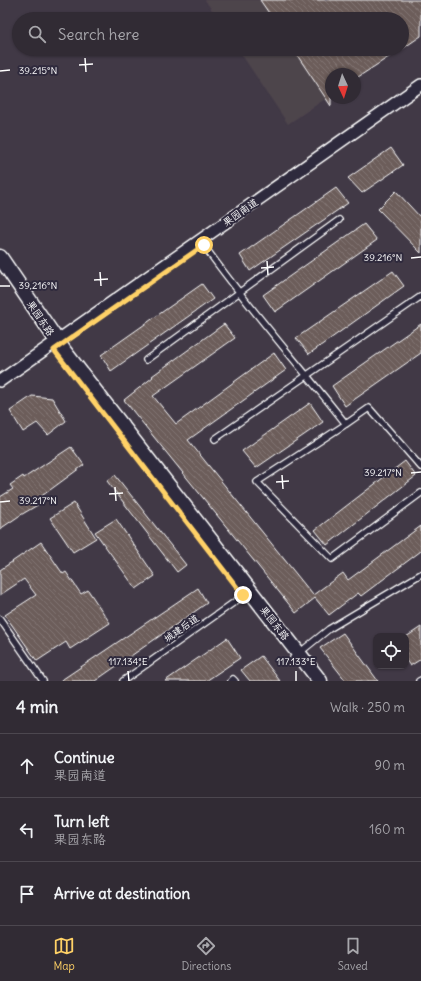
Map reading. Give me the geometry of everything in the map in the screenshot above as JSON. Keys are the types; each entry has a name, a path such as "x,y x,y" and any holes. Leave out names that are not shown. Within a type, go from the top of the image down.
{"street":[{"name":"果园南道","path":"0,387 55,346 421,85"},
{"name":"果园南道","path":"202,242 421,93"},
{"name":"果园东路","path":"0,258 55,346"},
{"name":"果园东路","path":"0,271 55,346 295,655 320,681"},
{"name":"果园南道","path":"0,382 55,346"},
{"name":"果园东路","path":"295,655 311,681"}],"lane":[{"path":"146,360 339,220"},
{"path":"202,242 239,293 308,375 346,424"},
{"path":"215,439 420,297"},
{"path":"421,467 369,408 257,482 332,559 421,493"},
{"path":"295,655 329,629 421,574"},
{"name":"城建后道","path":"123,681 247,593"},
{"path":"0,619 43,681"},
{"path":"231,681 233,679 234,681"}],"shaded area":[{"path":"205,0 421,0 421,36 409,44 409,12 213,12"},
{"path":"243,56 390,56 361,75 361,68 325,68 325,99 288,124"}],"building":[{"path":"260,0 421,0 421,36 409,44 409,12 268,12"},
{"path":"298,56 390,56 361,75 361,68 325,68 325,97"},
{"path":"391,148 403,165 362,193 348,178"},
{"path":"336,188 348,203 250,271 240,255"},
{"path":"396,191 421,218 421,253 378,209"},
{"path":"364,224 377,240 275,312 263,295"},
{"path":"393,271 404,286 309,354 296,338"},
{"path":"202,284 213,299 111,371 101,355"},
{"path":"224,324 235,338 153,396 176,424 274,353 286,370 188,440 313,595 343,573 348,580 421,526 421,551 361,596 358,593 329,615 315,598 296,613 124,400 153,377 152,376"},
{"path":"421,324 421,353 345,406 332,386"},
{"path":"32,396 52,398 66,421 48,435 37,423 23,432 10,411"},
{"path":"310,403 323,422 256,468 242,451"},
{"path":"71,447 84,465 39,498 41,503 0,529 0,497 13,489 10,485 23,476 24,478"},
{"path":"405,461 416,476 327,545 315,530"},
{"path":"115,475 186,565 177,572 107,481"},
{"path":"74,503 96,538 73,552 50,518"},
{"path":"116,519 155,576 136,589 95,532"},
{"path":"41,542 63,574 66,572 81,594 88,590 110,623 70,649 66,642 37,661 5,615 36,595 24,579 0,595 0,570"},
{"path":"198,588 207,603 95,681 60,681"},
{"path":"421,627 421,659 410,666 409,664 409,635"},
{"path":"343,633 378,681 346,681 320,648"},
{"path":"227,638 240,658 206,681 165,681"},
{"path":"261,656 280,681 250,681 241,670"}],"route":[{"path":"204,245 54,350 243,595"}]}
